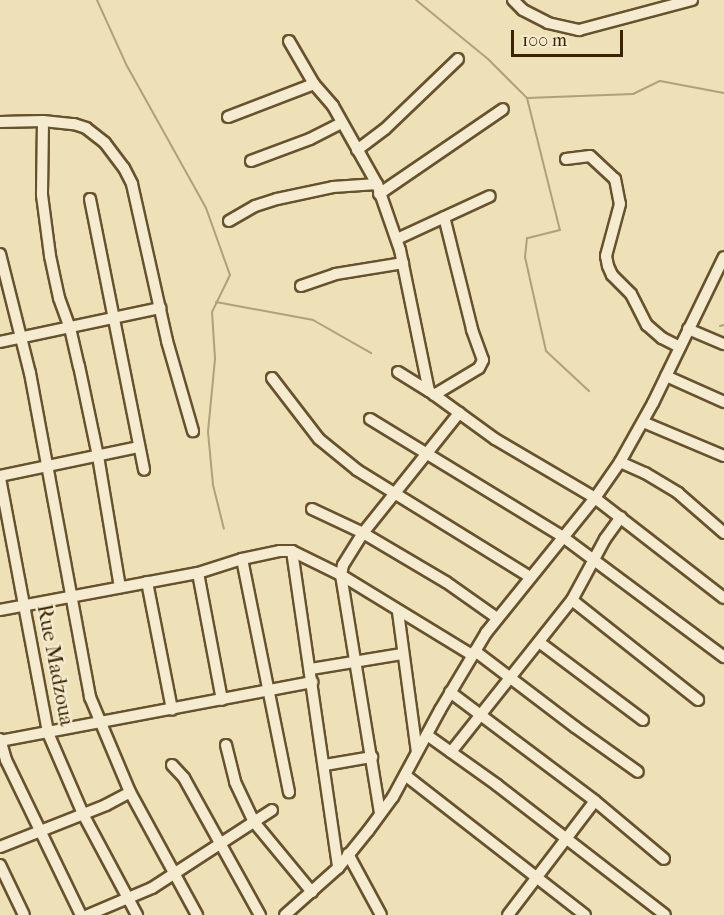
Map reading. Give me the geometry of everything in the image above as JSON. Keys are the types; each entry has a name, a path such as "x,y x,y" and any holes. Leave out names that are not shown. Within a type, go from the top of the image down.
{"street":[{"path":"513,0 523,10 548,23 579,30 692,0"},
{"path":"289,41 314,84 333,106 378,189 397,239 431,393"},
{"path":"357,150 385,129 458,59"},
{"path":"228,117 314,84"},
{"path":"229,221 255,206 277,199 333,187 378,189 503,109"},
{"path":"43,121 42,195 50,256 58,298 70,328 98,456 120,587"},
{"path":"0,122 43,121 74,124 86,128 105,143 124,168 134,192 179,392 193,431"},
{"path":"251,161 310,139 341,123"},
{"path":"566,159 590,156 615,179 620,204 608,248 608,266 612,275 631,294 648,325 662,338 680,347"},
{"path":"397,239 490,196"},
{"path":"90,199 144,470"},
{"path":"431,393 479,368 483,360 472,329 444,217"},
{"path":"0,254 22,338 48,465 90,697 130,792 197,915"},
{"path":"285,915 338,868 380,813 405,775 473,653 497,618 595,498 620,462 643,422 724,257"},
{"path":"301,286 336,274 403,263"},
{"path":"0,306 13,304"},
{"path":"0,342 160,308"},
{"path":"688,329 724,344"},
{"path":"398,372 495,439 595,498 724,598"},
{"path":"666,376 724,402"},
{"path":"272,378 319,439 357,470 530,577"},
{"path":"380,813 341,575 343,564 363,533 397,494 459,413"},
{"path":"370,419 595,558 724,657"},
{"path":"643,422 724,456"},
{"path":"0,477 138,447"},
{"path":"620,462 678,493 724,533"},
{"name":"Rue Madzoua","path":"0,477 48,733 83,814 136,915"},
{"path":"312,508 363,533 446,582 497,618"},
{"path":"451,752 508,677 572,600 621,517"},
{"path":"0,610 70,595 198,573 280,550 292,551 341,575 398,612 473,653 638,772"},
{"path":"292,551 325,765 338,868"},
{"path":"242,559 289,792"},
{"path":"198,573 222,700"},
{"path":"147,582 172,710"},
{"path":"572,600 698,700"},
{"path":"398,612 417,752"},
{"path":"539,642 643,720"},
{"path":"311,669 402,654"},
{"path":"81,915 6,760 0,740 172,710 312,682"},
{"path":"450,692 595,801 664,859"},
{"path":"427,735 567,838 665,915"},
{"path":"226,745 235,782 254,822 312,892"},
{"path":"325,765 372,757"},
{"path":"172,765 183,778 260,915"},
{"path":"405,775 538,876 585,915"},
{"path":"0,847 83,814 130,792"},
{"path":"508,915 595,801"},
{"path":"88,915 128,899 176,874 272,810"},
{"path":"348,854 381,915"},
{"path":"0,865 24,915"}],"waterway":[{"path":"97,0 127,66 206,208 230,275 212,312 215,359 208,432 213,485 224,529"},
{"path":"416,0 488,59 527,98 560,230 527,238 525,257 546,351 589,391"},
{"path":"527,98 633,94 660,81 724,93"},
{"path":"216,302 313,320 371,353"},
{"path":"720,326 724,325"}]}
